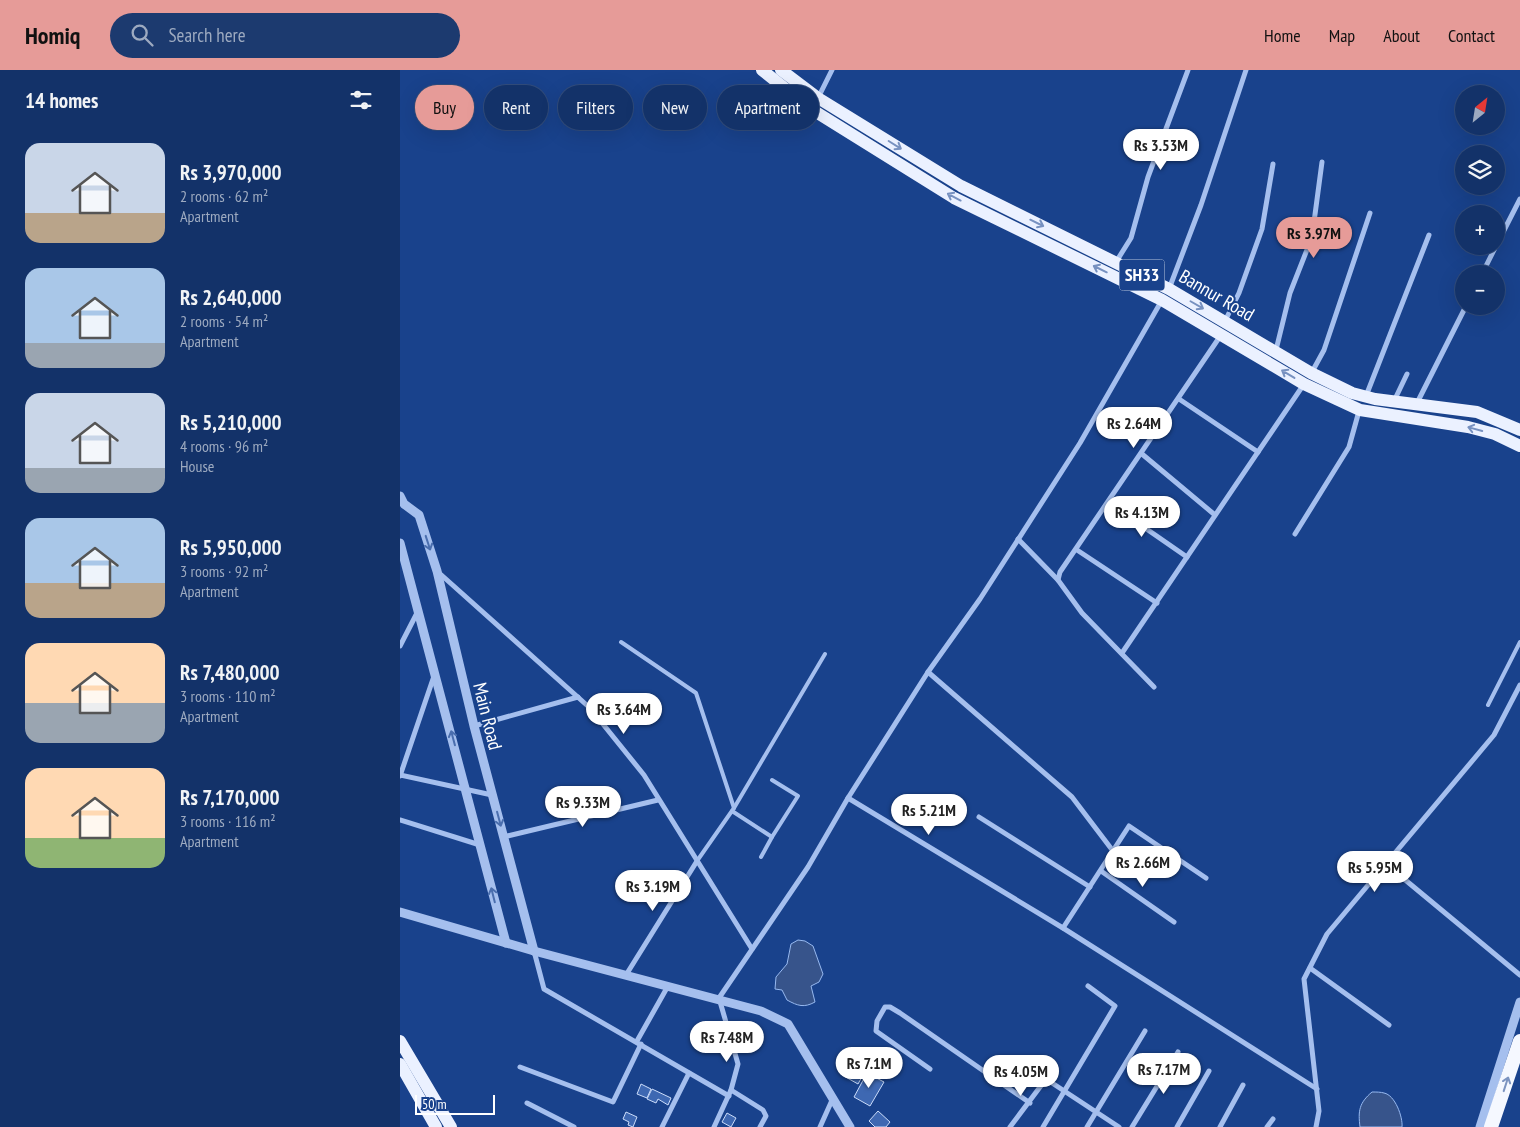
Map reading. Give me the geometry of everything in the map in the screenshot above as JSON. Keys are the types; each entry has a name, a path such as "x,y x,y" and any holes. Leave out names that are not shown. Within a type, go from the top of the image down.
{"highway":[{"path":"1492,1127 1520,1041"}],"main road":[{"path":"762,70 786,85"},
{"name":"Bannur Road","path":"781,70 796,85"},
{"name":"Bannur Road","path":"819,105 961,186 1116,262 1166,294 1225,321 1276,351 1308,379 1366,397 1477,412 1520,430"},
{"path":"819,106 954,198 1166,294 1221,335 1308,379 1360,410 1468,427 1495,434 1520,446"},
{"path":"400,1041 451,1127"},
{"path":"400,1064 436,1127"}],"street":[{"path":"819,95 832,70"},
{"path":"1116,262 1131,238 1148,177 1188,70"},
{"path":"719,998 808,867 848,798 928,672 1018,540 1080,443 1166,294 1246,70"},
{"path":"1276,351 1290,294 1312,238 1322,162"},
{"path":"1225,321 1239,293 1262,229 1273,164"},
{"path":"1505,228 1520,199"},
{"path":"1122,653 1308,379 1324,350 1370,214"},
{"path":"1366,397 1429,235"},
{"path":"1417,404 1462,315"},
{"path":"1058,580 1060,572 1077,550 1221,335"},
{"path":"1395,400 1407,374"},
{"path":"1179,399 1258,452"},
{"path":"1295,534 1349,447 1360,410"},
{"path":"1142,454 1215,515"},
{"path":"1108,503 1187,557"},
{"name":"Main Road","path":"401,504 419,515 437,571 474,726 534,951"},
{"path":"1018,540 1058,580 1082,613 1154,687"},
{"path":"400,542 506,943"},
{"path":"1077,550 1157,603"},
{"path":"437,571 590,708 644,775 752,949"},
{"path":"400,646 418,610"},
{"path":"928,672 1072,796 1113,851"},
{"path":"435,673 400,776 492,796"},
{"path":"1316,1127 1319,1111 1304,979 1328,934 1494,735 1520,685"},
{"path":"474,726 578,697"},
{"path":"848,798 1063,928 1317,1089"},
{"path":"503,837 658,800"},
{"path":"979,817 1090,887"},
{"path":"400,820 480,844"},
{"path":"1063,928 1129,826 1206,878"},
{"path":"626,974 697,861"},
{"path":"1386,864 1520,975"},
{"path":"1101,871 1174,922"},
{"path":"400,912 534,951 719,998 761,1011 788,1024 850,1127"},
{"path":"534,951 544,990 729,1096"},
{"path":"1310,968 1389,1025"},
{"path":"520,1067 613,1102 639,1043 668,986"},
{"path":"1044,1127 1116,1006 1088,986"},
{"path":"714,1127 729,1096 738,1064 719,998"},
{"path":"1480,1127 1520,1002"},
{"path":"930,1069 876,1031 877,1021 885,1007 890,1007 900,1013 1030,1102"},
{"path":"1087,1127 1145,1031"},
{"path":"1132,1127 1178,1052"},
{"path":"1178,1127 1209,1071"},
{"path":"662,1127 689,1073"},
{"path":"1010,1127 1046,1079 1119,1127"},
{"path":"1220,1127 1243,1085"},
{"path":"731,1090 763,1110 766,1116 760,1127"},
{"path":"820,1127 833,1097"},
{"path":"527,1103 574,1127"},
{"path":"1267,1127 1273,1118"}],"lane":[{"path":"621,642 696,693 733,809 772,837"},
{"path":"1488,705 1520,642"},
{"path":"697,861 733,809 826,654"},
{"path":"761,857 798,796 772,780"}],"water":[{"path":"798,940 805,941 813,946 823,974 819,982 811,986 815,1002 804,1006 787,1000 782,990 775,989 776,977 787,964 791,944"},
{"path":"1372,1092 1384,1093 1392,1098 1400,1112 1402,1127 1360,1127 1360,1108 1364,1100"}],"building":[{"path":"852,1057 868,1066 858,1084 842,1075"},
{"path":"867,1073 884,1082 870,1106 854,1097"},
{"path":"641,1084 651,1089 647,1098 637,1094"},
{"path":"652,1089 671,1098 668,1105 658,1099 656,1103 647,1099"},
{"path":"878,1111 890,1122 886,1127 875,1127 869,1121"},
{"path":"626,1112 637,1117 633,1127 628,1125 629,1122 623,1119"},
{"path":"727,1113 736,1118 731,1127 722,1122"}]}
